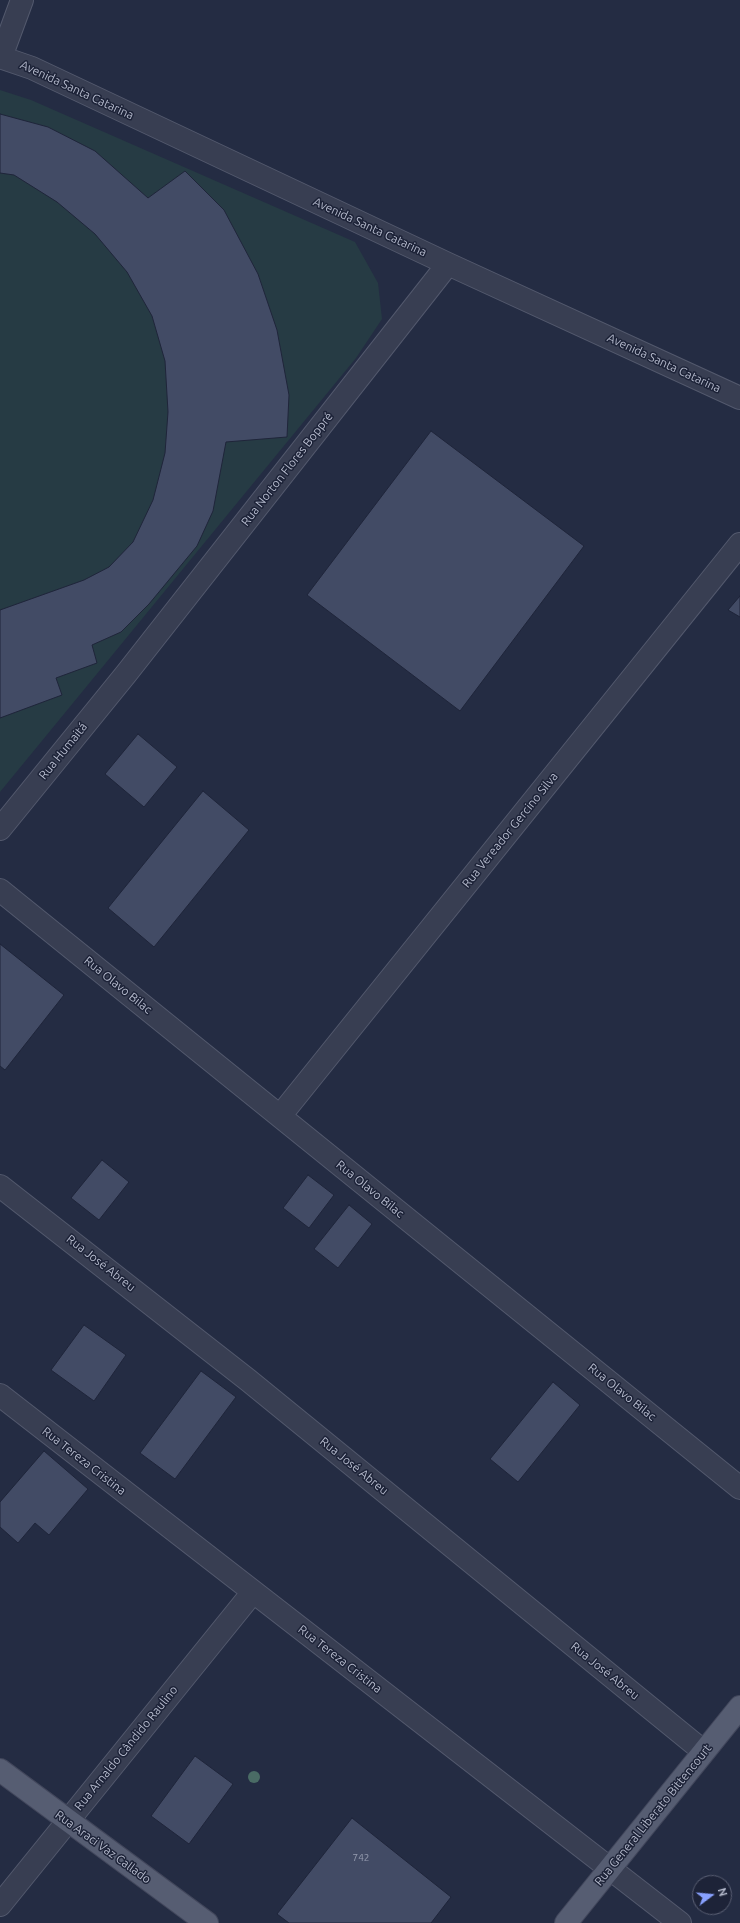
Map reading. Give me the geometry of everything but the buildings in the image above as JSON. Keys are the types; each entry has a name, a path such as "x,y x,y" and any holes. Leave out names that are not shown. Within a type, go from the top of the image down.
{"main road":[{"name":"Rua General Liberato Bittencourt","path":"566,1923 740,1707"},
{"name":"Rua Araci Vaz Callado","path":"0,1770 207,1923"}],"street":[{"path":"1,57 22,0"},
{"name":"Avenida Santa Catarina","path":"1,57 46,74 448,264 740,398"},
{"name":"Rua Norton Flores Boppré","path":"126,674 448,264"},
{"name":"Rua Vereador Gercino Silva","path":"280,1116 740,544"},
{"name":"Rua Humaitá","path":"0,829 126,674"},
{"name":"Rua Olavo Bilac","path":"0,890 740,1488"},
{"name":"Rua José Abreu","path":"0,1186 248,1380 703,1752"},
{"name":"Rua Tereza Cristina","path":"0,1395 680,1923"},
{"name":"Rua Arnaldo Cândido Raulino","path":"0,1905 253,1592"}],"shaded area":[{"path":"0,90 31,100 355,242 378,283 382,319 356,358 0,792"}]}
